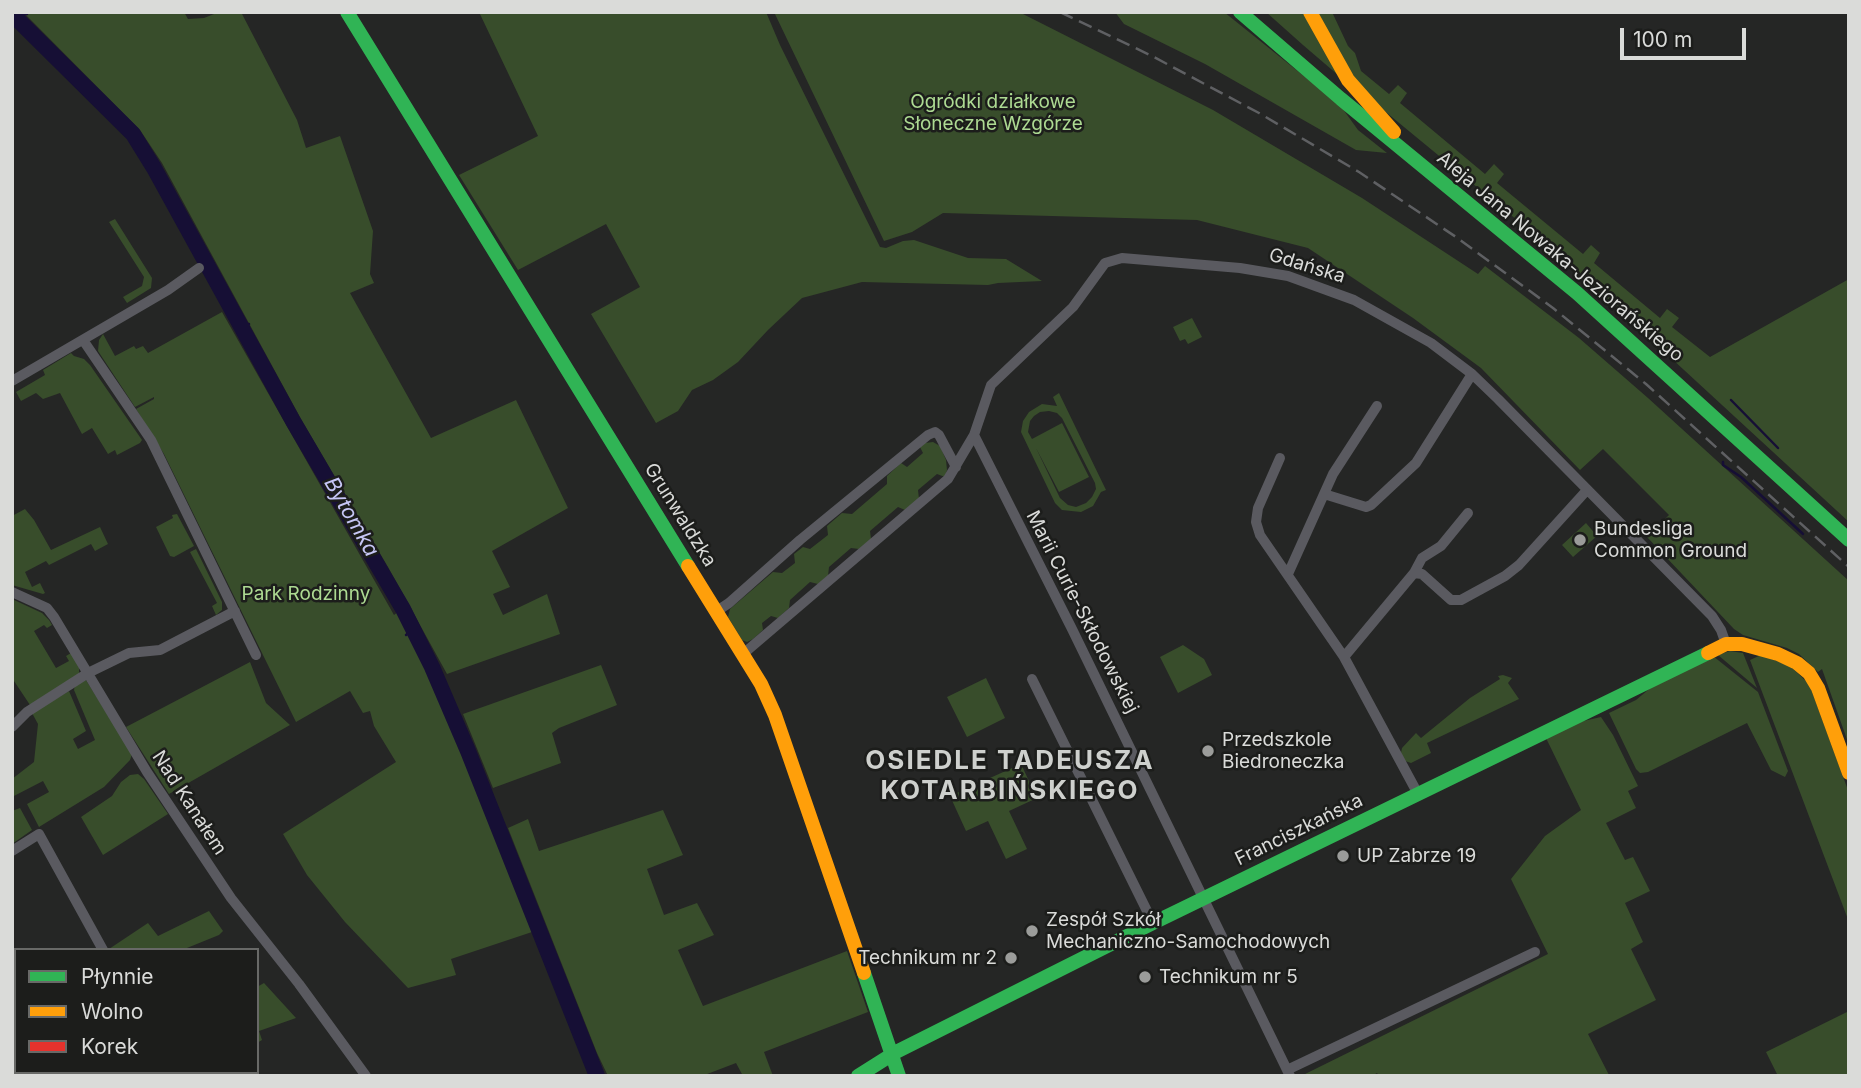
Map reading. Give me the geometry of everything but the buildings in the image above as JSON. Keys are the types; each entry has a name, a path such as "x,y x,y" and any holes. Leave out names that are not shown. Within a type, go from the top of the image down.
{"street":[{"name":"Grunwaldzka","path":"347,12 761,684 775,715 899,1076"},
{"name":"Aleja Jana Nowaka-Jeziorańskiego","path":"1240,12 1341,99 1577,293 1849,540"},
{"name":"Aleja Jana Nowaka-Jeziorańskiego","path":"1252,12 1583,287 1849,528"},
{"path":"1310,12 1348,79 1394,132"},
{"name":"Gdańska","path":"974,435 991,385 1073,307 1110,260 1122,258 1272,272 1354,300 1438,347 1472,374 1712,616 1726,644"},
{"path":"12,381 168,290 199,268"},
{"path":"83,340 150,440 256,655"},
{"path":"1324,494 1366,507 1371,505 1416,463 1472,374"},
{"path":"1288,574 1324,494 1349,447 1377,406"},
{"path":"717,611 928,435 935,432 940,435 956,467"},
{"path":"743,654 948,479 974,435"},
{"name":"Marii Curie-Skłodowskiej","path":"974,435 1288,1073 1535,952"},
{"path":"1280,458 1263,493 1256,522 1264,542 1344,657 1418,794"},
{"path":"1414,573 1422,574 1451,600 1461,600 1506,576 1519,565 1587,490"},
{"path":"1344,657 1414,573 1422,558 1441,546 1468,513"},
{"name":"Nad Kanałem","path":"12,592 47,608 140,761 231,898 324,1017 366,1076"},
{"path":"12,727 27,712 88,673 129,653 160,650 235,611"},
{"path":"1726,644 1742,644 1778,654 1797,663 1809,673 1818,688 1849,773"},
{"name":"Franciszkańska","path":"858,1076 892,1055 1203,897 1726,644"},
{"path":"1032,679 1153,923"},
{"path":"12,851 39,834 102,948"}],"green space":[{"path":"23,12 184,12 188,19 204,18 219,12 241,12 297,120 306,148 340,136 373,231 370,274 374,283 350,293 431,438 516,400 568,508 492,551 510,587 493,594 503,615 547,594 560,634 447,674 301,419 162,163 140,130"},
{"path":"479,12 766,12 880,247 886,248 914,240 968,258 1006,259 1042,281 988,285 862,282 802,298 738,362 713,380 692,390 678,411 656,423 591,314 640,287 606,224 518,270 459,175 538,136"},
{"name":"Ogródki działkowe Słoneczne Wzgórze","path":"774,12 1019,12 1213,110 1362,198 1478,274 1485,266 1579,338 1849,581 1849,745 1822,669 1818,672 1799,654 1787,648 1743,635 1734,629 1647,537 1669,515 1603,449 1580,470 1481,368 1413,318 1308,248 1197,220 943,213 912,232 884,241"},
{"path":"1115,12 1224,12 1340,105 1358,130 1387,153 1356,150 1205,64 1124,24"},
{"path":"1266,12 1305,12 1338,75 1303,45"},
{"path":"1314,12 1332,12 1348,46 1355,53 1361,71 1389,94 1398,85 1407,93 1400,103 1485,174 1494,164 1504,174 1497,183 1583,254 1591,245 1600,253 1594,263 1660,318 1667,309 1679,318 1672,327 1710,357 1849,279 1849,522 1557,253 1370,99"},
{"path":"115,219 152,278 151,288 127,303 123,297 142,286 144,277 109,222"},
{"name":"Park Rodzinny","path":"222,312 394,615 398,612 424,659 535,931 451,959 456,975 408,988 345,922 307,875 283,834 396,762 374,726 370,711 363,713 350,691 296,722 164,454 136,409 154,397 135,407 98,351 99,340 103,334 115,356 134,346 136,349 143,346 148,353"},
{"path":"1192,318 1202,337 1188,344 1185,339 1180,341 1173,327"},
{"path":"71,353 90,365 142,440 140,443 117,455 115,450 108,454 92,428 82,434 60,393 43,399 36,393 21,401 16,392 45,375 43,370"},
{"path":"1059,393 1106,490 1101,492 1093,506 1081,512 1062,510 1055,503 1021,432 1023,421 1029,412 1042,404 1057,406 1053,397","holes":["1040,412 1057,413 1095,483 1096,489 1092,497 1076,507 1068,505 1060,498 1036,448 1059,492 1089,477 1062,423 1032,439 1028,432 1030,421"]},
{"path":"933,442 940,446 946,460 945,477 937,474 918,490 919,499 905,510 898,507 870,531 871,539 859,549 851,548 829,567 828,576 818,584 810,582 790,600 789,608 778,618 771,616 762,623 763,630 753,639 747,642 742,640 728,617 730,609 773,572 782,573 795,563 794,554 803,547 810,549 828,535 827,526 842,513 852,514 887,484 887,476 901,463 907,467 923,453 920,447"},
{"path":"25,509 51,550 100,527 108,544 95,551 91,544 49,565 46,561 25,572 32,587 40,583 45,593 43,594 12,585 12,516"},
{"path":"177,514 194,546 174,557 170,556 156,527"},
{"name":"Bundesliga Common Ground","path":"1586,523 1597,536 1573,557 1562,545"},
{"path":"196,549 222,602 222,610 216,615 212,606 217,603 190,552"},
{"path":"12,599 42,613 49,620 52,625 47,628 44,625 34,631 56,668 69,661 66,656 71,653 79,667 79,674 30,705 12,678"},
{"path":"1183,645 1204,659 1212,675 1178,693 1160,657"},
{"path":"1730,651 1743,653 1757,688 1718,655"},
{"path":"1761,655 1790,666 1806,681 1849,793 1849,922 1750,660"},
{"path":"1713,656 1758,692 1788,771 1785,777 1771,770 1747,723 1648,772 1640,773 1636,769 1609,713 1636,700 1654,685"},
{"path":"250,662 266,703 290,725 169,794 126,727"},
{"path":"601,665 617,705 552,733 561,763 493,788 463,714"},
{"path":"1498,676 1512,678 1508,683 1519,699 1427,743 1431,753 1411,763 1405,761 1402,748 1416,733 1421,738 1470,698 1500,679"},
{"path":"986,678 1005,718 967,737 947,697"},
{"path":"86,680 132,754 130,760 104,787 39,827 27,804 49,792 43,781 12,797 12,779 34,762 38,724 32,713 69,691 86,731 73,739 78,749 95,740 74,690 75,685"},
{"path":"1601,717 1638,786 1628,791 1636,808 1606,823 1625,860 1633,857 1650,891 1625,903 1643,942 1631,949 1656,1000 1588,1034 1609,1075 1379,1076 1377,1073 1372,1076 1301,1076 1548,954 1511,879 1545,836 1581,810 1546,738 1579,722"},
{"path":"1021,764 1037,798 1009,811 1027,849 1006,859 988,821 966,831 950,796"},
{"path":"138,774 168,814 103,855 81,817 112,796 121,782 130,775"},
{"path":"20,808 32,830 12,844 12,811"},
{"path":"663,810 683,855 647,869 664,915 697,903 714,935 678,950 703,1006 847,951 868,1012 764,1052 773,1076 743,1076 736,1063 702,1076 608,1076 508,828 528,819 539,851"},
{"path":"209,911 223,931 187,948 110,948 148,923 158,936"},
{"path":"264,983 296,1018 259,1031 259,986"},
{"path":"1849,1011 1849,1076 1778,1076 1766,1052"}],"waterway":[{"name":"Bytomka","path":"12,14 133,134 293,421 403,609 432,667 468,751 597,1076"},
{"path":"13,14 27,14"},
{"path":"242,327 249,324"},
{"path":"1731,400 1778,448"},
{"path":"1723,462 1723,465 1741,477 1803,534"},
{"name":"Bytomka","path":"403,609 410,609"},
{"path":"406,635 413,629"}],"railway":[{"path":"1060,12 1152,56 1259,113 1359,172 1456,237 1553,308 1646,384 1849,567"}],"traffic: fast":[{"path":"347,12 688,566"},
{"path":"1240,12 1341,99 1577,293 1849,540"},
{"path":"858,1076 896,1052 1153,923 1708,653"},
{"path":"864,973 899,1076"}],"traffic: slow":[{"path":"1310,12 1348,80 1394,132"},
{"path":"688,566 761,684 775,715 864,973"},
{"path":"1708,653 1726,644 1742,644 1778,654 1797,663 1809,673 1818,688 1849,773"}],"place":[{"name":"Bundesliga Common Ground","path":"1580,540"},
{"name":"Przedszkole Biedroneczka","path":"1208,751"},
{"name":"UP Zabrze 19","path":"1343,856"},
{"name":"Zespół Szkół Mechaniczno-Samochodowych","path":"1032,931"},
{"name":"Technikum nr 2","path":"1011,958"},
{"name":"Technikum nr 5","path":"1145,977"}],"district":[{"name":"OSIEDLE TADEUSZA KOTARBIŃSKIEGO","path":"1010,776"}]}
